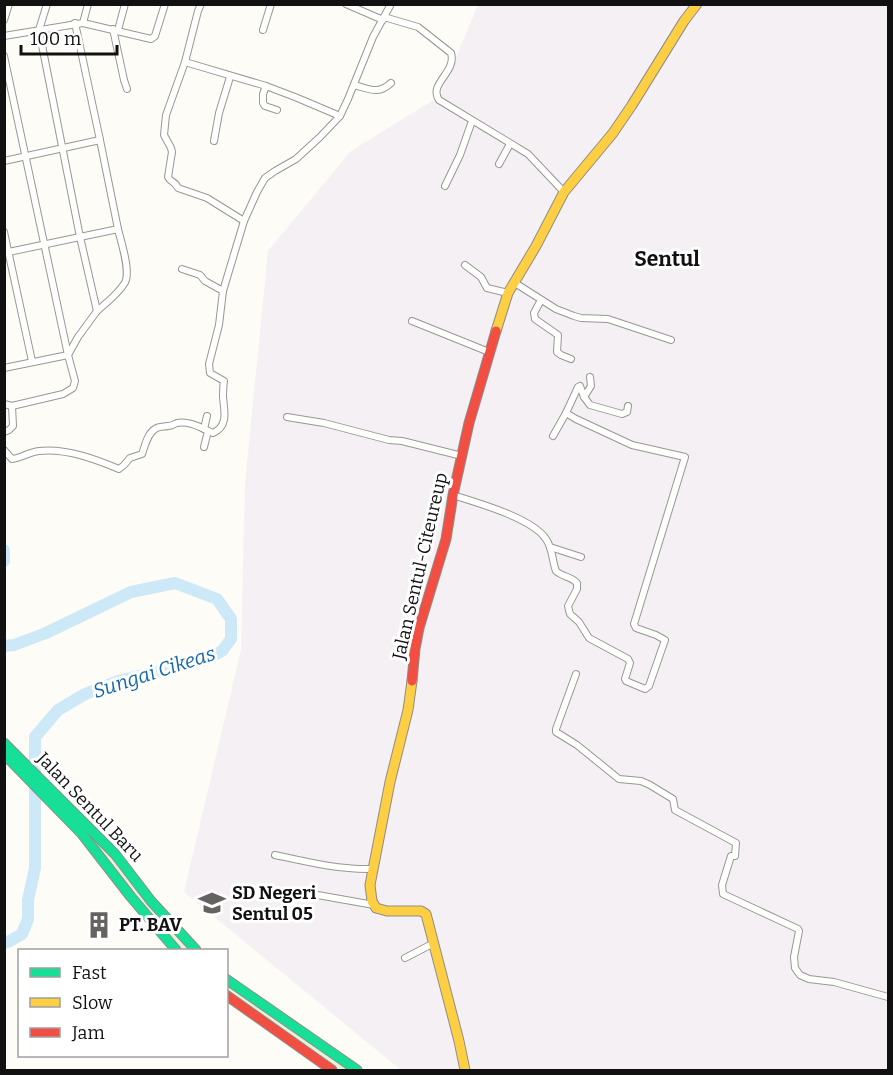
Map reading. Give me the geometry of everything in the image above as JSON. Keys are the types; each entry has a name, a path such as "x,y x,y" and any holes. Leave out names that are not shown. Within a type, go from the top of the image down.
{"street":[{"path":"4,20 9,4"},
{"path":"47,4 39,30 97,311"},
{"path":"83,22 88,4"},
{"path":"125,4 116,30 124,80 128,89"},
{"path":"4,36 83,22 148,39 152,38 157,29 165,4"},
{"path":"201,4 166,116 164,135 172,152 167,175 181,189 207,198 244,221"},
{"path":"263,30 270,4"},
{"path":"345,4 384,19 418,27 451,53 452,64 437,89 437,97 528,154 564,192"},
{"path":"4,450 12,459 29,453 53,451 102,461 119,469 130,458 142,454 154,429 183,423 213,433 220,429 225,413 224,381 212,375 208,367 219,325 223,291 244,221 256,192 265,178 296,159 340,116 373,37 391,4"},
{"name":"Jalan Sentul-Citeureup","path":"374,905 370,885 390,782 408,710 419,628 446,539 469,423 508,293 541,238 564,192 613,134 697,4"},
{"path":"68,355 97,311 123,286 127,279 75,23"},
{"path":"4,56 7,83 26,156 75,381 73,388 63,394 8,405 13,426 4,432"},
{"path":"184,62 266,86 340,116"},
{"path":"214,141 219,113 230,76"},
{"path":"354,86 380,91 391,83"},
{"path":"266,86 262,98 263,103 265,106 278,110"},
{"path":"445,186 460,155 472,121"},
{"path":"4,161 100,140"},
{"path":"499,164 510,144"},
{"path":"7,253 118,229"},
{"path":"4,232 32,361"},
{"path":"465,265 481,277 487,288 508,293"},
{"path":"182,269 200,275 205,281 223,291"},
{"path":"515,283 556,309 574,316 608,319 671,340"},
{"path":"542,300 534,313 535,319 556,333 557,352 571,359"},
{"path":"412,321 489,352"},
{"path":"4,368 68,355"},
{"path":"584,397 591,386 590,377"},
{"path":"553,436 579,386 590,405 619,414 624,414 628,406"},
{"path":"453,495 498,510 518,519 542,535 550,547 557,573 576,581 577,585 568,611 579,622 589,638 629,660 625,679 628,683 645,689 649,686 664,640 636,628 634,624 685,457 632,445 566,413"},
{"path":"204,447 207,416"},
{"path":"287,417 324,423 462,456"},
{"path":"550,547 581,557"},
{"path":"576,674 556,732 578,745 613,776 650,785 673,799 675,810 736,843 735,856 731,856 722,885 723,894 798,929 794,957 795,968 800,975 808,979 834,982 888,997"},
{"name":"Jalan Sentul Baru","path":"4,743 79,824 82,834 174,949"},
{"name":"Jalan Sentul Baru","path":"4,754 79,824 116,854 152,901 194,949"},
{"path":"275,855 318,864 373,869"},
{"path":"295,891 374,905 380,910 421,911 426,914 465,1071"},
{"path":"405,958 434,943"},
{"path":"228,980 357,1071"},
{"path":"228,996 332,1071"}],"shaded area":[{"path":"478,5 888,5 888,1070 401,1070 184,892 241,650 245,484 268,251 351,151 440,96"}],"green space":[{"path":"83,822 195,949 175,949 106,866"},
{"path":"228,980 357,1070 331,1070 228,996"}],"waterway":[{"name":"Sungai Cikeas","path":"4,550 4,561"},
{"name":"Sungai Cikeas","path":"4,646 14,645 46,633 131,592 175,583 217,599 231,619 231,639 222,651 205,660 118,681 85,694 58,710 35,737 35,868 28,900 28,919 22,934 4,943"}],"traffic: fast":[{"path":"4,743 115,854 151,901 195,949"},
{"path":"4,754 82,834 175,949"},
{"path":"228,980 357,1070"}],"traffic: slow":[{"path":"496,331 508,293 564,192 613,133 697,4"},
{"path":"412,681 408,710 390,782 370,885 372,901 376,908 387,911 421,911 426,914 465,1070"}],"traffic: jam":[{"path":"412,681 419,628 446,539 469,423 496,331"},
{"path":"228,996 332,1070"}],"place":[{"name":"SD Negeri Sentul 05","path":"212,903"},
{"name":"PT. BAV","path":"99,925"}],"district":[{"name":"Sentul","path":"667,259"}]}
